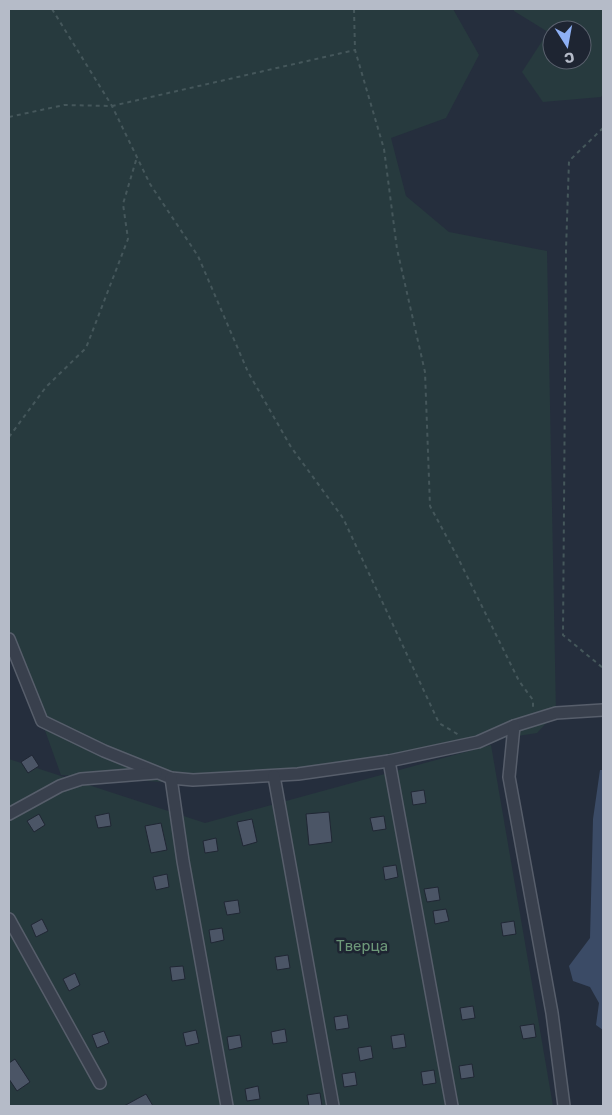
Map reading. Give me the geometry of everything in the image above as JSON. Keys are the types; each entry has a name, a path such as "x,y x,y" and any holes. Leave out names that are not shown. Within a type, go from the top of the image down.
{"street":[{"path":"9,639 42,721 96,747 171,778 193,780 274,776 389,761 472,743 514,726 556,713 603,710"},
{"path":"514,726 509,777 552,1014 564,1106"},
{"path":"389,761 452,1106"},
{"path":"9,814 60,786 81,779 159,773"},
{"path":"274,776 333,1106"},
{"path":"171,778 183,861 227,1106"},
{"path":"9,919 100,1083"}],"path":[{"path":"52,9 112,106 150,184 198,256 248,372 291,447 343,518 439,723 472,743"},
{"path":"354,9 355,50 384,149 397,249 425,372 430,506 457,556 519,682 533,700 535,720"},
{"path":"9,117 64,105 112,106 355,50"},
{"path":"603,128 569,161 566,250 564,635 603,668"},
{"path":"9,437 46,387 86,348 128,239 123,204 137,157"}],"green space":[{"path":"9,9 453,9 479,55 446,118 391,138 406,196 449,232 547,251 556,713 537,733 206,785 61,775 9,630"},
{"path":"514,9 603,9 603,94 601,97 543,102 522,72 542,41 542,70 592,70 592,20 542,20 542,28 514,11"},
{"name":"Тверца","path":"491,745 553,1106 9,1106 9,759 205,823"}],"water":[{"path":"600,770 603,770 603,1030 596,1025 599,1003 590,987 573,981 569,966 590,938 593,819"}],"building":[{"path":"32,755 39,766 28,773 21,762"},
{"path":"424,790 426,803 413,805 411,792"},
{"path":"329,812 332,842 309,845 306,814"},
{"path":"109,813 111,826 98,828 95,816"},
{"path":"39,814 45,825 34,832 27,821"},
{"path":"384,816 386,829 373,831 370,818"},
{"path":"252,819 257,842 243,846 237,822"},
{"path":"161,823 167,850 151,853 145,826"},
{"path":"216,838 218,851 205,853 203,841"},
{"path":"396,865 398,877 385,880 383,867"},
{"path":"167,874 169,887 156,890 153,877"},
{"path":"438,887 440,900 427,902 424,889"},
{"path":"238,900 240,913 227,915 224,902"},
{"path":"446,909 449,921 435,924 433,911"},
{"path":"42,919 48,931 36,937 31,925"},
{"path":"514,921 516,934 503,936 501,923"},
{"path":"222,928 224,940 211,943 209,930"},
{"path":"288,955 290,968 277,970 275,957"},
{"path":"183,966 185,979 172,981 170,967"},
{"path":"75,973 80,985 69,991 63,979"},
{"path":"473,1006 475,1018 462,1020 460,1008"},
{"path":"347,1015 349,1028 336,1030 334,1017"},
{"path":"534,1024 536,1037 523,1039 520,1026"},
{"path":"285,1029 287,1042 273,1044 271,1032"},
{"path":"196,1030 199,1043 186,1046 183,1033"},
{"path":"104,1031 109,1043 97,1048 92,1035"},
{"path":"404,1034 406,1047 393,1049 391,1036"},
{"path":"240,1035 242,1047 229,1050 227,1037"},
{"path":"371,1046 373,1058 360,1061 358,1048"},
{"path":"15,1059 30,1082 17,1091 9,1079 9,1063"},
{"path":"472,1064 474,1077 461,1079 459,1066"},
{"path":"434,1070 436,1083 423,1085 421,1072"},
{"path":"355,1072 357,1085 344,1087 342,1074"},
{"path":"258,1086 260,1099 247,1101 245,1089"},
{"path":"320,1093 322,1106 309,1106 307,1095"},
{"path":"146,1094 153,1106 124,1106"}]}
